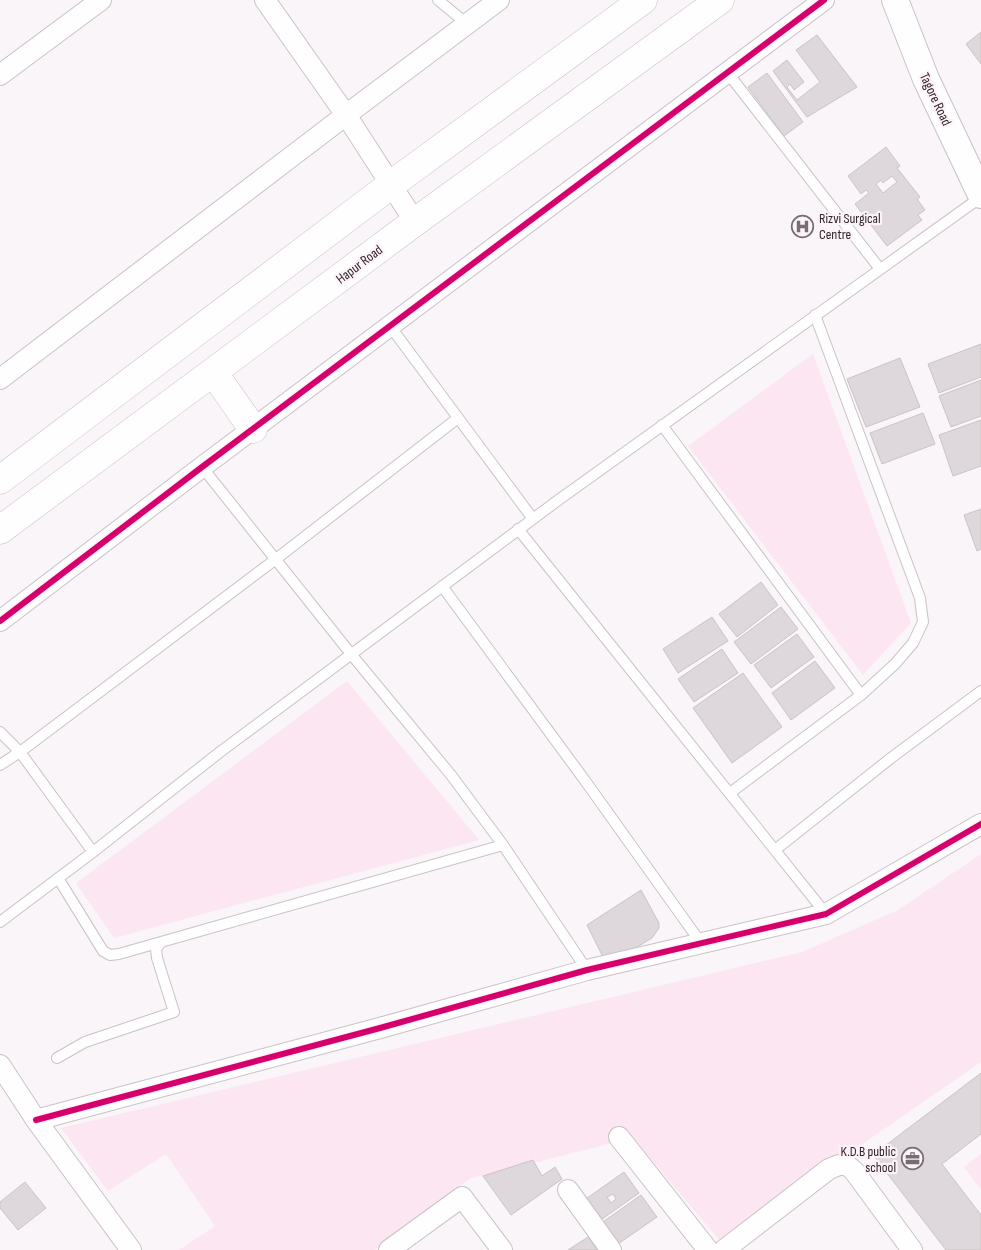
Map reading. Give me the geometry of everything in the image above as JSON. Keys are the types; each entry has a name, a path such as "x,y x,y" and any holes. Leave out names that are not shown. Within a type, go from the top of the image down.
{"main road":[{"path":"0,480 392,184 643,0"},
{"name":"Hapur Road","path":"0,530 415,222 720,0"},
{"path":"213,372 253,429"}],"street":[{"path":"0,75 101,0"},
{"path":"265,0 350,120 415,222"},
{"path":"0,379 350,120 499,0"},
{"path":"0,621 824,0"},
{"name":"Tagore Road","path":"895,0 926,79 981,196"},
{"path":"36,1120 587,970 826,914 981,824"},
{"path":"0,1065 36,1120 131,1250"},
{"path":"619,1137 708,1250"},
{"path":"724,1250 829,1169 839,1165 847,1165 854,1171 912,1250"},
{"path":"568,1190 611,1250"},
{"path":"389,1250 462,1197 502,1250"}],"lane":[{"path":"438,0 467,24"},
{"path":"728,72 880,269"},
{"path":"0,922 220,752 518,529 981,196"},
{"path":"730,793 861,694 895,664 913,643 923,622 920,598 816,315"},
{"path":"390,326 533,519"},
{"path":"0,766 276,559 458,418"},
{"path":"662,425 861,694"},
{"path":"202,467 351,654 451,775 503,845 587,970"},
{"path":"518,529 826,914"},
{"path":"442,586 701,943"},
{"path":"775,850 891,758 981,691"},
{"path":"0,732 20,752 93,852"},
{"path":"58,878 103,951 110,955 503,845"},
{"path":"57,1058 85,1042 174,1012 156,958 156,949 160,942"}],"shaded area":[{"path":"813,354 911,623 863,675 688,446"},
{"path":"347,681 479,840 114,938 76,883"},
{"path":"981,854 981,1062 721,1242 633,1138 469,1179 375,1250 179,1250 215,1226 166,1154 108,1191 61,1128 802,952 898,910"},
{"path":"981,1154 981,1190 964,1167"}],"building":[{"path":"981,32 981,64 966,44"},
{"path":"817,35 857,87 807,117 773,71 787,60 804,82 794,90 790,84 787,87 797,100 820,82 796,50"},
{"path":"767,73 803,122 784,136 748,87"},
{"path":"886,147 900,166 897,168 920,197 917,199 925,210 918,215 922,220 887,246 855,204 869,193 866,190 861,194 848,176","holes":["892,176 897,182 883,193 876,184 881,180 883,183"]},
{"path":"804,219 810,228 801,233 796,223"},
{"path":"981,344 981,377 939,393 928,364"},
{"path":"900,358 920,407 866,427 847,379"},
{"path":"981,380 981,416 951,427 939,396"},
{"path":"923,413 935,444 882,464 870,433"},
{"path":"981,420 981,466 953,476 939,435"},
{"path":"981,509 981,549 977,551 964,515"},
{"path":"761,582 778,605 737,637 719,614"},
{"path":"781,607 798,629 751,664 734,642"},
{"path":"712,617 728,641 678,673 663,649"},
{"path":"797,634 814,657 771,688 754,665"},
{"path":"722,649 738,673 694,702 678,679"},
{"path":"815,661 835,688 791,720 772,693"},
{"path":"743,673 782,727 732,763 693,708"},
{"path":"641,890 659,923 659,928 652,938 621,957 604,959 587,925"},
{"name":"K.D.B public school","path":"981,1073 981,1134 942,1164 981,1215 981,1250 946,1250 873,1155"},
{"path":"533,1160 542,1176 555,1167 562,1179 511,1215 483,1176"},
{"path":"624,1172 639,1193 598,1222 583,1201","holes":["613,1194 616,1199 611,1203 607,1197"]},
{"path":"25,1182 46,1208 18,1230 0,1208 0,1202"},
{"path":"641,1195 657,1217 615,1246 600,1224"},
{"path":"588,1237 597,1250 568,1250"}],"cycle path":[{"path":"0,621 824,0"},
{"path":"36,1120 380,1028 587,970 826,914 981,824"}],"place":[{"name":"Rizvi Surgical Centre","path":"803,226"},
{"name":"K.D.B public school","path":"912,1159"}]}
